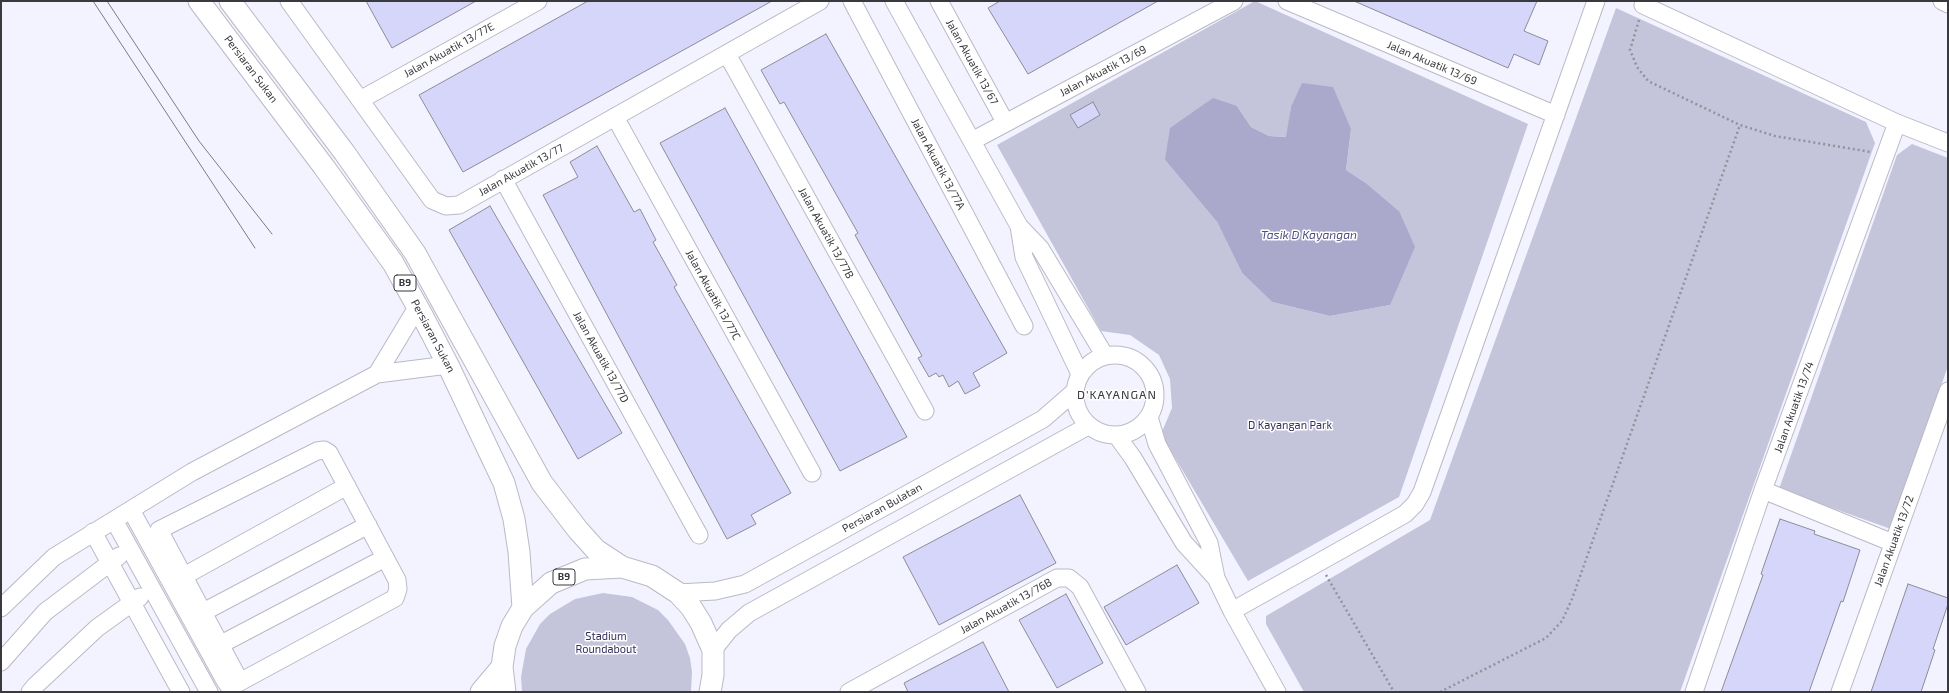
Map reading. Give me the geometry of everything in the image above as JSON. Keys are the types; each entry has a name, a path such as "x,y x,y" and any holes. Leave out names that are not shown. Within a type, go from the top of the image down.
{"main road":[{"name":"Persiaran Sukan","path":"199,1 324,167 393,263 418,306 504,483 514,519 519,552 523,608"},
{"name":"B9","path":"230,1 344,152 415,253 542,483 582,535 596,550 622,567 652,576 678,593 690,607 701,623 713,650 715,686"},
{"name":"B9","path":"505,692 502,666 505,646 510,632 523,608 551,583 585,568 622,567"},
{"path":"481,692 502,666"}],"street":[{"name":"Jalan Akuatik 13/77","path":"289,1 432,200 446,206 459,205 820,1"},
{"name":"Jalan Akuatik 13/77E","path":"360,100 538,1"},
{"name":"Jalan Akuatik 13/77A","path":"852,1 1024,326"},
{"path":"894,1 1019,226 1040,248 1105,356"},
{"name":"Jalan Akuatik 13/67","path":"939,1 1005,122"},
{"name":"Jalan Akuatik 13/69","path":"972,141 1005,122 1234,1"},
{"name":"Jalan Akuatik 13/69","path":"1287,1 1556,115"},
{"path":"1232,611 1405,514 1415,504 1422,492 1596,1"},
{"path":"1942,1 1948,4"},
{"path":"1643,5 1897,123 1948,143"},
{"name":"Jalan Akuatik 13/77B","path":"726,54 925,412"},
{"name":"Jalan Akuatik 13/77C","path":"614,117 812,473"},
{"name":"Jalan Akuatik 13/74","path":"1694,692 1764,490 1897,123"},
{"name":"Jalan Akuatik 13/77D","path":"503,179 699,535"},
{"path":"1019,226 1024,257 1080,374"},
{"path":"377,374 418,306"},
{"path":"1119,355 1132,359 1143,367 1151,378 1155,391 1154,405 1149,417 1141,427 1130,433 1117,436 1107,436 1088,426 1077,411 1074,392 1080,374 1087,366 1105,356 1119,355"},
{"path":"1,608 54,558 93,532 192,472 377,374 448,365"},
{"name":"Jalan Akuatik 13/72","path":"1840,692 1948,390"},
{"name":"Persiaran Bulatan","path":"678,593 715,591 745,584 1043,420 1074,392"},
{"path":"1149,417 1157,444 1209,543 1216,578 1232,611 1277,692"},
{"path":"713,650 729,630 749,613 1088,426"},
{"path":"1117,436 1133,458 1184,543 1216,578"},
{"path":"130,510 177,580 215,648 231,687 395,598 398,589 397,580 368,525 329,453 324,450 317,451 159,530 177,580"},
{"path":"177,580 346,486"},
{"path":"1764,490 1893,543"},
{"path":"114,520 209,692"},
{"path":"197,616 368,525"},
{"path":"93,532 181,692"},
{"path":"1,662 45,612 129,549"},
{"path":"215,648 385,558"},
{"name":"Jalan Akuatik 13/76B","path":"849,692 1057,578 1069,578 1080,587 1137,692"},
{"path":"30,692 96,628 151,589"}],"path":[{"path":"1643,5 1630,50 1637,68 1648,81 1740,125 1775,136 1885,155"},
{"path":"1440,692 1546,638 1562,621 1572,598 1740,125"},
{"path":"1318,563 1394,692"}],"green space":[{"name":"D Kayangan Park","path":"1255,1 1528,124 1399,497 1248,581 1161,434 1172,408 1170,379 1159,355 1130,335 1101,331 997,145","holes":["1237,106 1251,127 1269,136 1287,137 1291,107 1351,129 1346,170 1366,183 1399,211 1390,305 1330,316 1272,302 1242,273 1217,222 1165,160"]},
{"path":"1616,8 1866,122 1875,143 1680,692 1304,692 1266,624 1266,616 1430,520"},
{"path":"1912,144 1948,158 1948,366 1891,529 1779,489 1897,155"},
{"name":"Stadium Roundabout","path":"603,593 632,597 658,610 668,620 685,644 690,658 692,672 691,692 522,692 521,677 526,649 540,624 550,614 575,599"}],"water":[{"name":"Tasik D Kayangan","path":"1302,83 1333,87 1351,129 1346,170 1366,183 1399,211 1415,247 1390,305 1330,316 1272,302 1242,273 1217,222 1165,160 1170,128 1213,98 1237,106 1251,127 1269,136 1286,137 1291,107"}],"building":[{"path":"366,1 476,1 392,48"},
{"path":"588,1 772,1 463,172 419,95"},
{"path":"1000,1 1158,1 1028,74 988,8"},
{"path":"1354,1 1537,1 1524,31 1548,41 1539,65 1514,54 1508,68"},
{"path":"826,34 1007,353 973,373 980,386 965,394 958,381 949,387 943,375 939,377 936,373 929,377 918,358 922,356 855,235 858,233 784,102 780,104 761,70"},
{"path":"1093,102 1100,115 1078,128 1070,115"},
{"path":"725,108 907,437 840,471 660,143"},
{"path":"597,146 634,212 640,209 656,240 653,242 677,285 674,287 791,493 751,515 756,524 727,539 543,195 578,177 570,162"},
{"path":"490,206 622,433 578,459 449,230"},
{"path":"1020,495 1056,563 939,625 903,557"},
{"path":"1780,519 1815,531 1814,534 1860,550 1843,602 1841,601 1809,692 1721,692 1763,575 1761,574"},
{"path":"1177,565 1199,603 1126,645 1104,607"},
{"path":"1908,584 1948,598 1948,604 1933,649 1935,650 1921,692 1871,692"},
{"path":"1066,594 1103,663 1057,688 1019,620"},
{"path":"983,642 1009,692 908,692 904,683"}],"tram line":[{"path":"93,1 255,248"},
{"path":"107,1 199,141 272,234"}],"district":[{"name":"D'KAYANGAN","path":"1117,395"}]}
